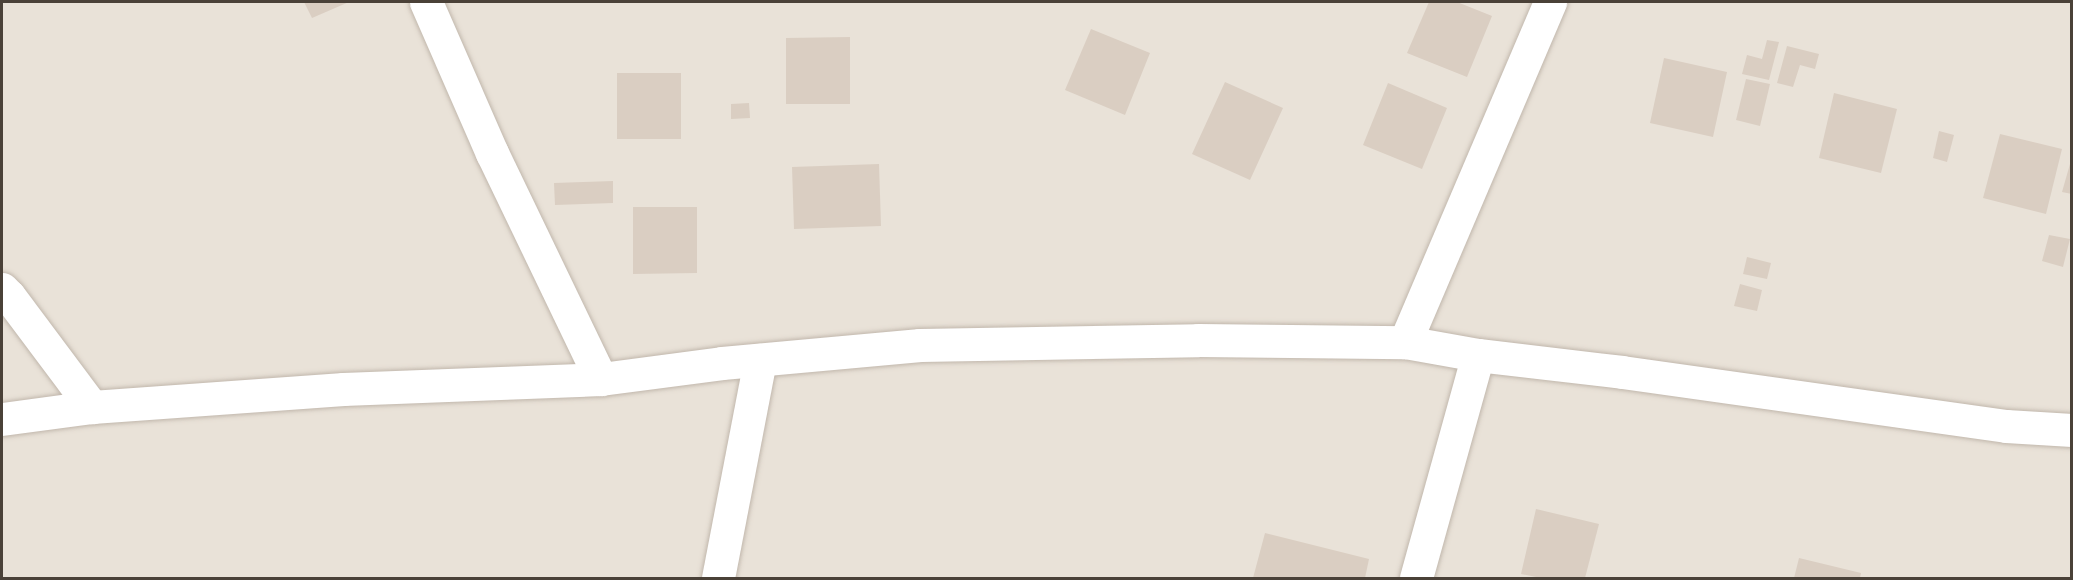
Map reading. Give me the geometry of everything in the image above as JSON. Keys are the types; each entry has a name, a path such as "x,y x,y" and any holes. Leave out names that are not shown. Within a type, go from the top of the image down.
{"street":[{"path":"426,2 492,153 601,379"},
{"path":"1405,342 1550,2"},
{"path":"2,289 92,407"},
{"path":"2,419 92,407 343,389 601,379 760,360 920,345 1198,340 1405,342 1478,355 1622,372 2006,426 2072,430"},
{"path":"1416,579 1478,355"},
{"path":"718,579 760,360"}],"shaded area":[{"path":"2,2 2071,2 2071,578 2,578"}],"building":[{"path":"304,2 349,2 312,18"},
{"path":"1429,2 1457,2 1492,16 1467,77 1407,53"},
{"path":"1091,29 1150,53 1125,115 1065,90"},
{"path":"850,37 850,104 786,104 786,38"},
{"path":"1767,40 1779,42 1769,80 1742,74 1747,55 1762,59"},
{"path":"1787,46 1819,54 1815,69 1800,65 1793,87 1777,83"},
{"path":"1664,58 1727,72 1713,137 1650,123"},
{"path":"617,73 681,73 681,139 617,139"},
{"path":"1746,79 1770,84 1760,126 1736,120"},
{"path":"1225,82 1283,108 1250,180 1192,154"},
{"path":"1388,83 1447,108 1422,169 1363,145"},
{"path":"1834,93 1897,109 1881,173 1819,158"},
{"path":"749,103 750,118 731,119 731,104"},
{"path":"1939,131 1954,135 1947,162 1933,158"},
{"path":"2000,134 2062,149 2046,214 1983,198"},
{"path":"2072,157 2072,194 2062,192"},
{"path":"879,164 881,226 794,229 792,167"},
{"path":"613,181 613,203 555,205 554,183"},
{"path":"633,207 697,207 697,273 633,274"},
{"path":"2049,235 2070,239 2063,267 2042,261"},
{"path":"1747,257 1771,263 1767,279 1743,274"},
{"path":"1740,284 1762,290 1757,311 1734,306"},
{"path":"1536,509 1599,524 1585,578 1541,578 1521,574"},
{"path":"1265,533 1369,559 1365,578 1253,578"},
{"path":"1799,558 1861,573 1860,578 1794,578"}]}
